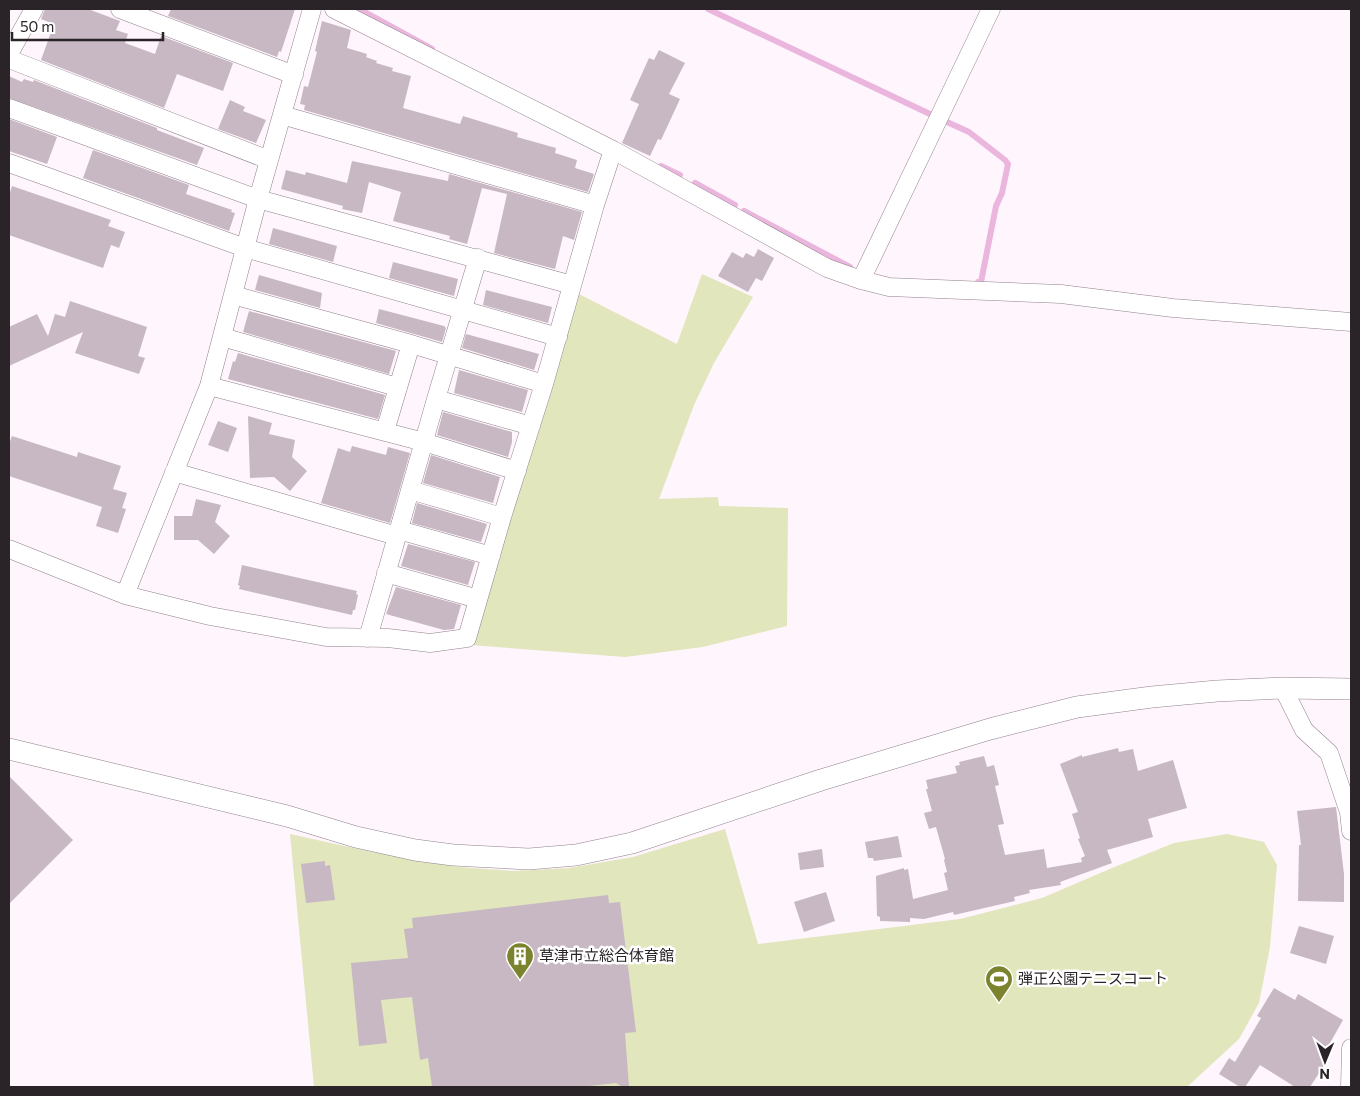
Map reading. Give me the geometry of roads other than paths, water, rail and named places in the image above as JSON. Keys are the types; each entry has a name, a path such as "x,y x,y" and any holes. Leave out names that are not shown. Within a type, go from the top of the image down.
{"street":[{"path":"34,9 10,52 269,160"},
{"path":"120,9 294,75"},
{"path":"124,595 209,386 258,199 312,9"},
{"path":"334,9 613,150 827,268 861,280 889,287 1061,294 1173,308 1351,322"},
{"path":"861,280 991,9"},
{"path":"9,108 258,199 572,285"},
{"path":"282,115 595,205"},
{"path":"9,549 124,595 210,616 326,637 430,643 467,638 613,150"},
{"path":"9,163 245,248 558,337"},
{"path":"368,638 448,355 464,309 478,258"},
{"path":"233,295 411,344 544,384"},
{"path":"222,337 397,387"},
{"path":"384,431 411,344"},
{"path":"209,386 424,442 517,471"},
{"path":"436,399 531,426"},
{"path":"174,472 398,533 491,556"},
{"path":"410,490 502,517"},
{"path":"386,573 478,599"},
{"path":"1283,688 1304,730 1329,753 1350,812 1351,831"},
{"path":"9,749 287,816 356,837 415,850 453,855 529,859 576,856 632,843 821,780 990,729 1077,707 1152,697 1283,688 1351,689"},
{"path":"1350,1087 1351,1048"}],"waterway":[{"path":"359,9 432,49"},
{"path":"708,9 932,115"},
{"path":"947,122 969,132 1008,164 1002,193 996,206 981,282 978,282"},
{"path":"661,166 680,175"},
{"path":"695,183 735,205"},
{"path":"744,211 850,267"}],"place":[{"name":"草津市立総合体育館","path":"520,980"},
{"name":"弾正公園テニスコート","path":"999,1003"}]}
